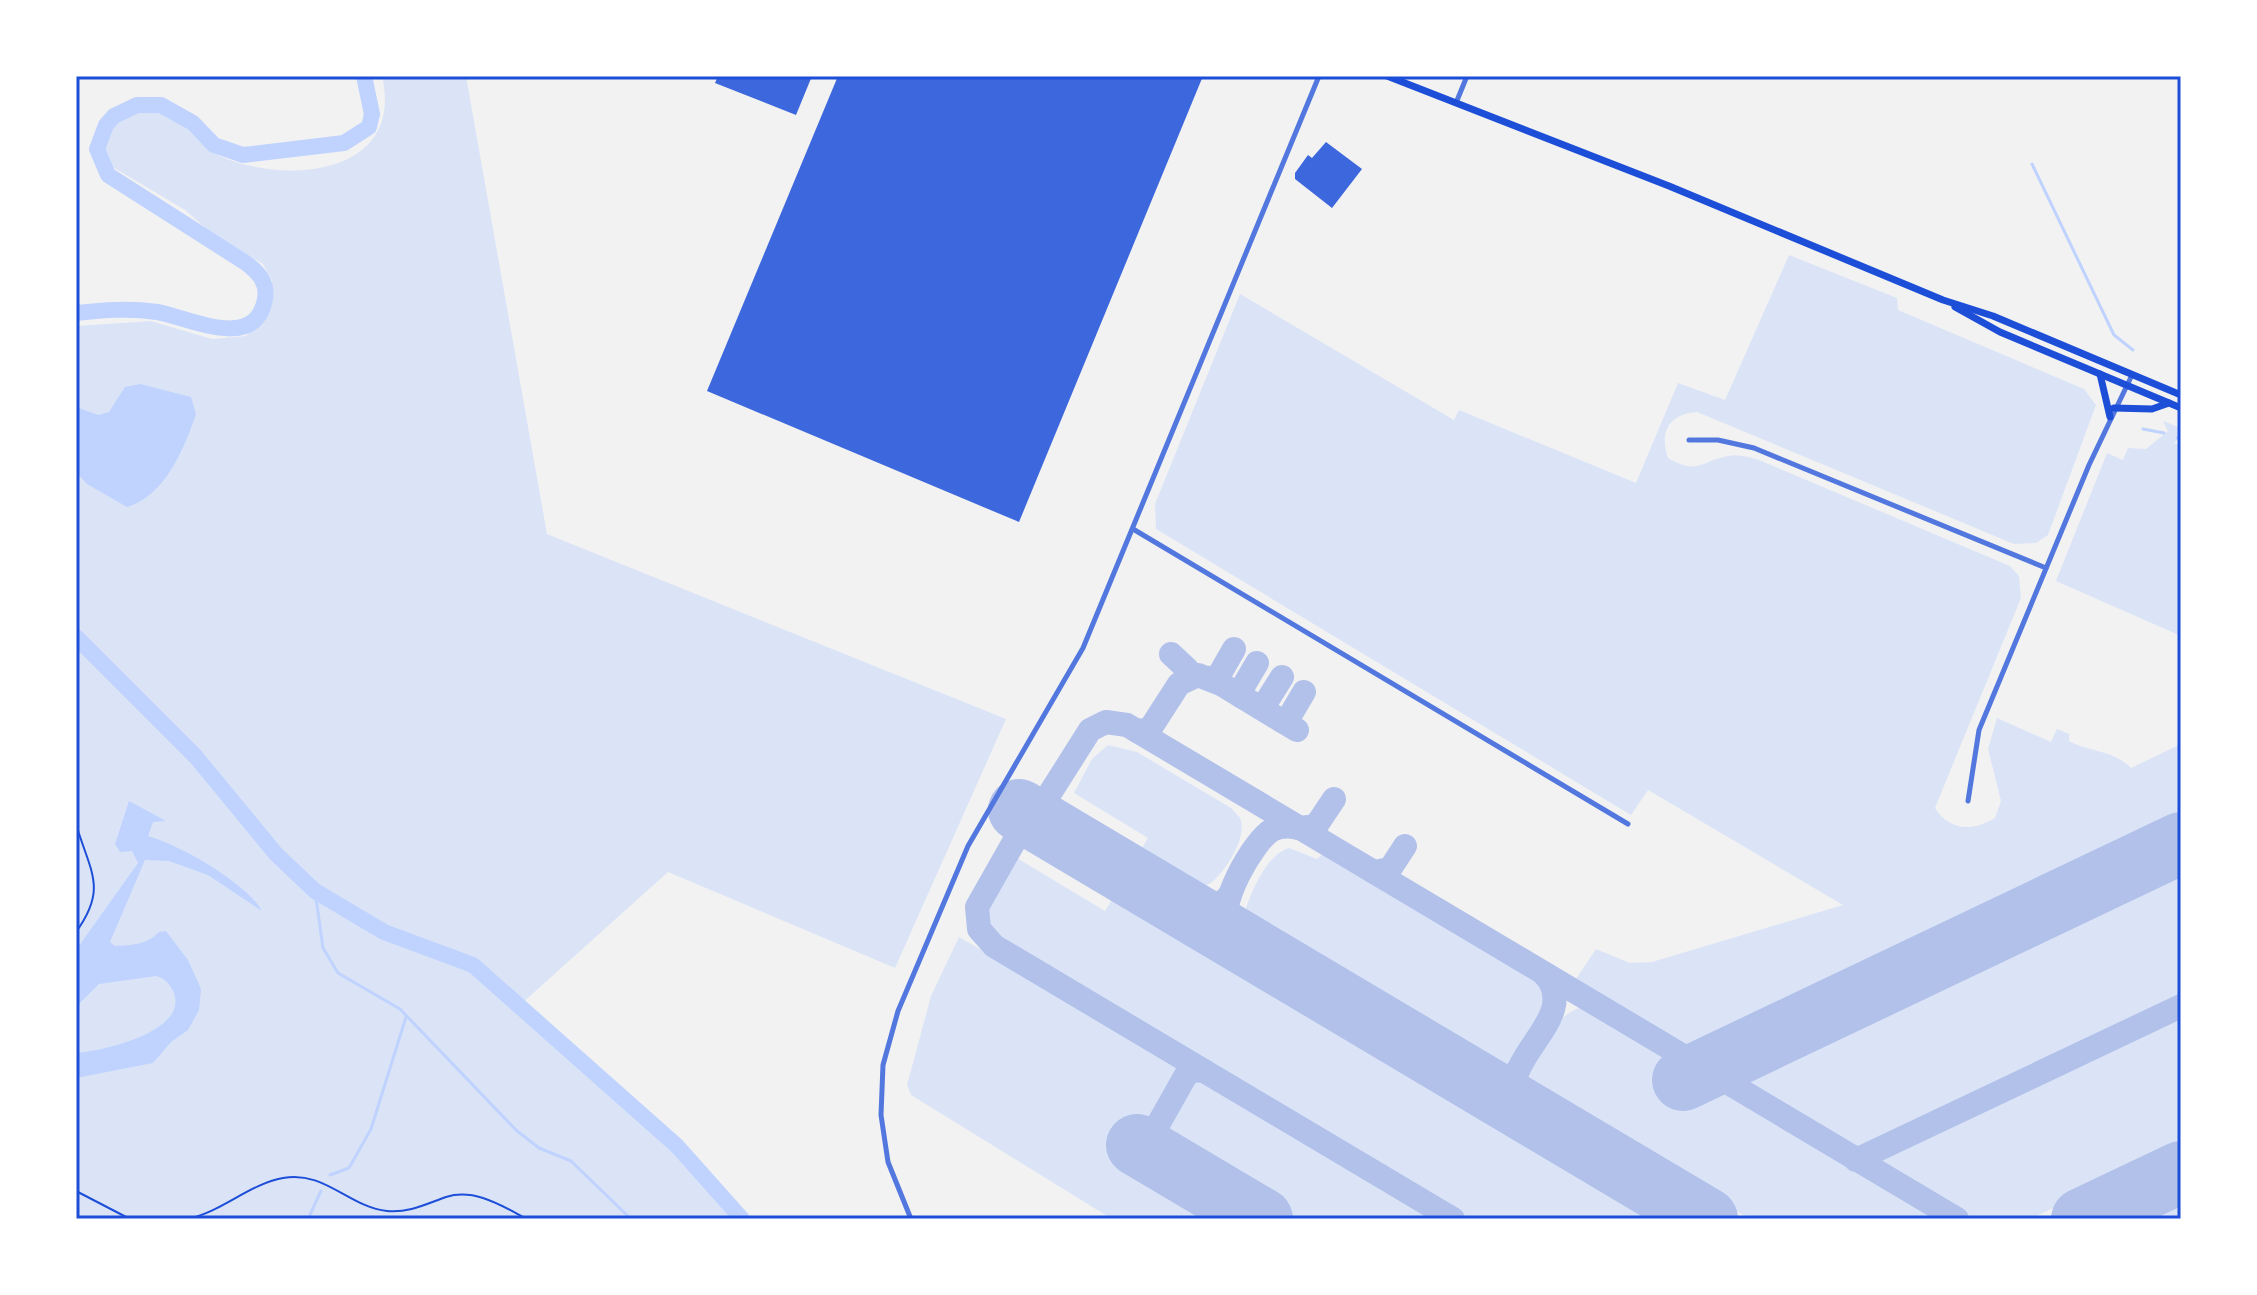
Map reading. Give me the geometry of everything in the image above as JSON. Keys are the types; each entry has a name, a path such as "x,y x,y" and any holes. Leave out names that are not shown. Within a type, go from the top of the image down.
{"main road":[{"path":"1387,76 1669,186 1943,300 1993,316 2181,395"},
{"path":"1943,300 2000,332 2181,408"},
{"path":"2100,374 2110,417"},
{"path":"2114,408 2152,409 2169,403"}],"street":[{"path":"911,1219 888,1162 881,1115 883,1065 891,1028 968,846 996,792 1070,673 1133,529 1319,76"},
{"path":"1455,104 1467,76"},
{"path":"1968,801 1979,730 2110,417 2132,375"},
{"path":"1689,440 1718,440 1754,448 2046,568"},
{"path":"1133,529 1628,824"}],"path":[{"path":"76,824 96,896 90,913 76,932"},
{"path":"187,1219 285,1177 308,1178 331,1185 366,1206 386,1211 407,1211 445,1197 467,1195 496,1203 527,1219"},
{"path":"76,1191 130,1219"}],"shaded area":[{"path":"382,76 466,76 547,534 1006,719 895,968 668,872 520,1005 677,1146 742,1219 76,1219 76,326 151,321 212,339 246,336 272,305 272,281 263,264 207,229 185,210 111,166 105,154 105,143 116,124 126,118 138,113 162,113 178,121 212,152 247,165 276,170 306,170 334,164 358,153 376,135 384,109"},
{"path":"1789,255 1897,298 1898,310 2084,389 2096,405 2048,535 2036,543 2014,544 1697,412 1679,416 1673,421 1665,440 1668,458 1678,463 1698,466 1732,455 1759,460 2010,566 2019,576 2021,598 1935,808 1948,822 1971,827 1995,818 2001,801 1988,749 1997,718 2051,742 2057,729 2069,734 2069,741 2109,754 2131,768 2181,744 2181,1219 2108,1219 2093,1189 2030,1219 1974,1219 1752,1087 1750,1080 1755,1070 1804,1046 1786,1007 1689,1050 1574,982 1596,949 1630,963 1652,962 1843,905 1648,790 1631,815 1156,529 1155,504 1240,294 1454,420 1459,410 1636,483 1678,383 1725,400"},
{"path":"2163,421 2181,428 2181,436 2174,443 2181,446 2181,636 2056,581 2107,453 2123,460 2128,448 2146,449 2168,431"},
{"path":"1108,745 1137,752 1231,808 1240,818 1242,826 1238,843 1223,870 1212,882 1194,889 1138,855 1148,838 1074,793 1092,759"},
{"path":"1289,848 1317,859 1321,855 1335,859 1540,982 1544,992 1542,1015 1531,1038 1510,1067 1499,1071 1252,923 1246,908 1257,882 1274,858"},
{"path":"1015,857 1105,911 1116,893 1664,1219 1466,1219 996,939 985,919 985,908 999,874"},
{"path":"959,937 1176,1063 1176,1080 1125,1163 1220,1219 1112,1219 911,1095 907,1085 931,996"},
{"path":"1581,1008 1592,1011 1671,1059 1691,1101 1720,1088 1940,1219 1750,1219 1525,1085 1530,1064 1544,1039 1563,1018"},
{"path":"1197,1078 1439,1219 1289,1219 1264,1204 1256,1190 1165,1133 1175,1102 1185,1087"}],"water":[{"path":"140,384 191,397 196,414 171,470 152,493 127,507 87,484 76,472 76,407 98,415 109,412 125,387"},
{"path":"129,801 166,821 153,822 148,836 211,866 242,889 262,911 208,875 169,861 145,860 110,942 115,946 139,944 166,931 188,960 201,989 199,1010 188,1030 171,1042 153,1063 76,1078 76,1053 140,1037 168,1019 175,1007 171,987 156,976 99,984 76,1007 76,950 138,863 132,851 120,852 115,844"}],"building":[{"path":"718,76 812,76 796,115 715,83"},
{"path":"838,76 1203,76 1019,522 707,391"},
{"path":"1326,142 1362,169 1332,208 1295,179 1295,173 1308,155 1312,158"}],"waterway":[{"path":"76,313 147,311 219,328 235,328 248,325 259,315 265,299 263,283 250,266 108,175 97,149 106,125 114,116 137,105 161,105 193,123 214,145 243,155 344,143 369,127 372,114 364,76"},
{"path":"2032,164 2114,335 2133,350"},
{"path":"2143,429 2164,433"},
{"path":"2177,438 2181,440"},
{"path":"76,637 196,757 276,854 315,891 384,932 473,965 677,1146 742,1219"},
{"path":"315,891 323,948 338,973 400,1009 516,1130 539,1148 571,1161 631,1219"},
{"path":"330,1175 349,1168 371,1129 406,1017"},
{"path":"308,1219 321,1191"}],"taxiway":[{"path":"1209,678 1218,677 1234,649"},
{"path":"1171,654 1187,669 1185,679"},
{"path":"1242,697 1241,690 1257,663"},
{"path":"1137,731 1150,729 1179,684 1198,675 1221,684 1297,730"},
{"path":"1266,711 1265,704 1282,677"},
{"path":"1282,721 1288,719 1304,692"},
{"path":"1453,1219 994,946 979,929 977,907 1023,826 1040,809 1090,730 1106,722 1127,725 1957,1219"},
{"path":"1301,828 1316,826 1334,799"},
{"path":"1302,829 1280,827 1272,830 1255,847 1238,875 1227,905 1226,918 1228,928 1243,943 1311,983"},
{"path":"1019,833 1028,828 1051,830 1111,864"},
{"path":"1374,872 1390,869 1405,846"},
{"path":"1123,872 1161,896 1189,908 1216,906 1228,897"},
{"path":"1543,973 1554,990 1554,1007 1517,1074 1515,1090 1523,1106 1539,1120 1602,1156"},
{"path":"1856,1160 2181,1006"},
{"path":"1402,1038 1444,1065 1476,1080 1491,1082 1506,1079 1518,1070"},
{"path":"1193,1178 1157,1154 1151,1137 1186,1075 1194,1070 1204,1071"}],"runway":[{"path":"1019,810 1707,1219"},
{"path":"1683,1080 2181,843"},
{"path":"1137,1145 1262,1219"},
{"path":"2082,1219 2181,1172"}]}
